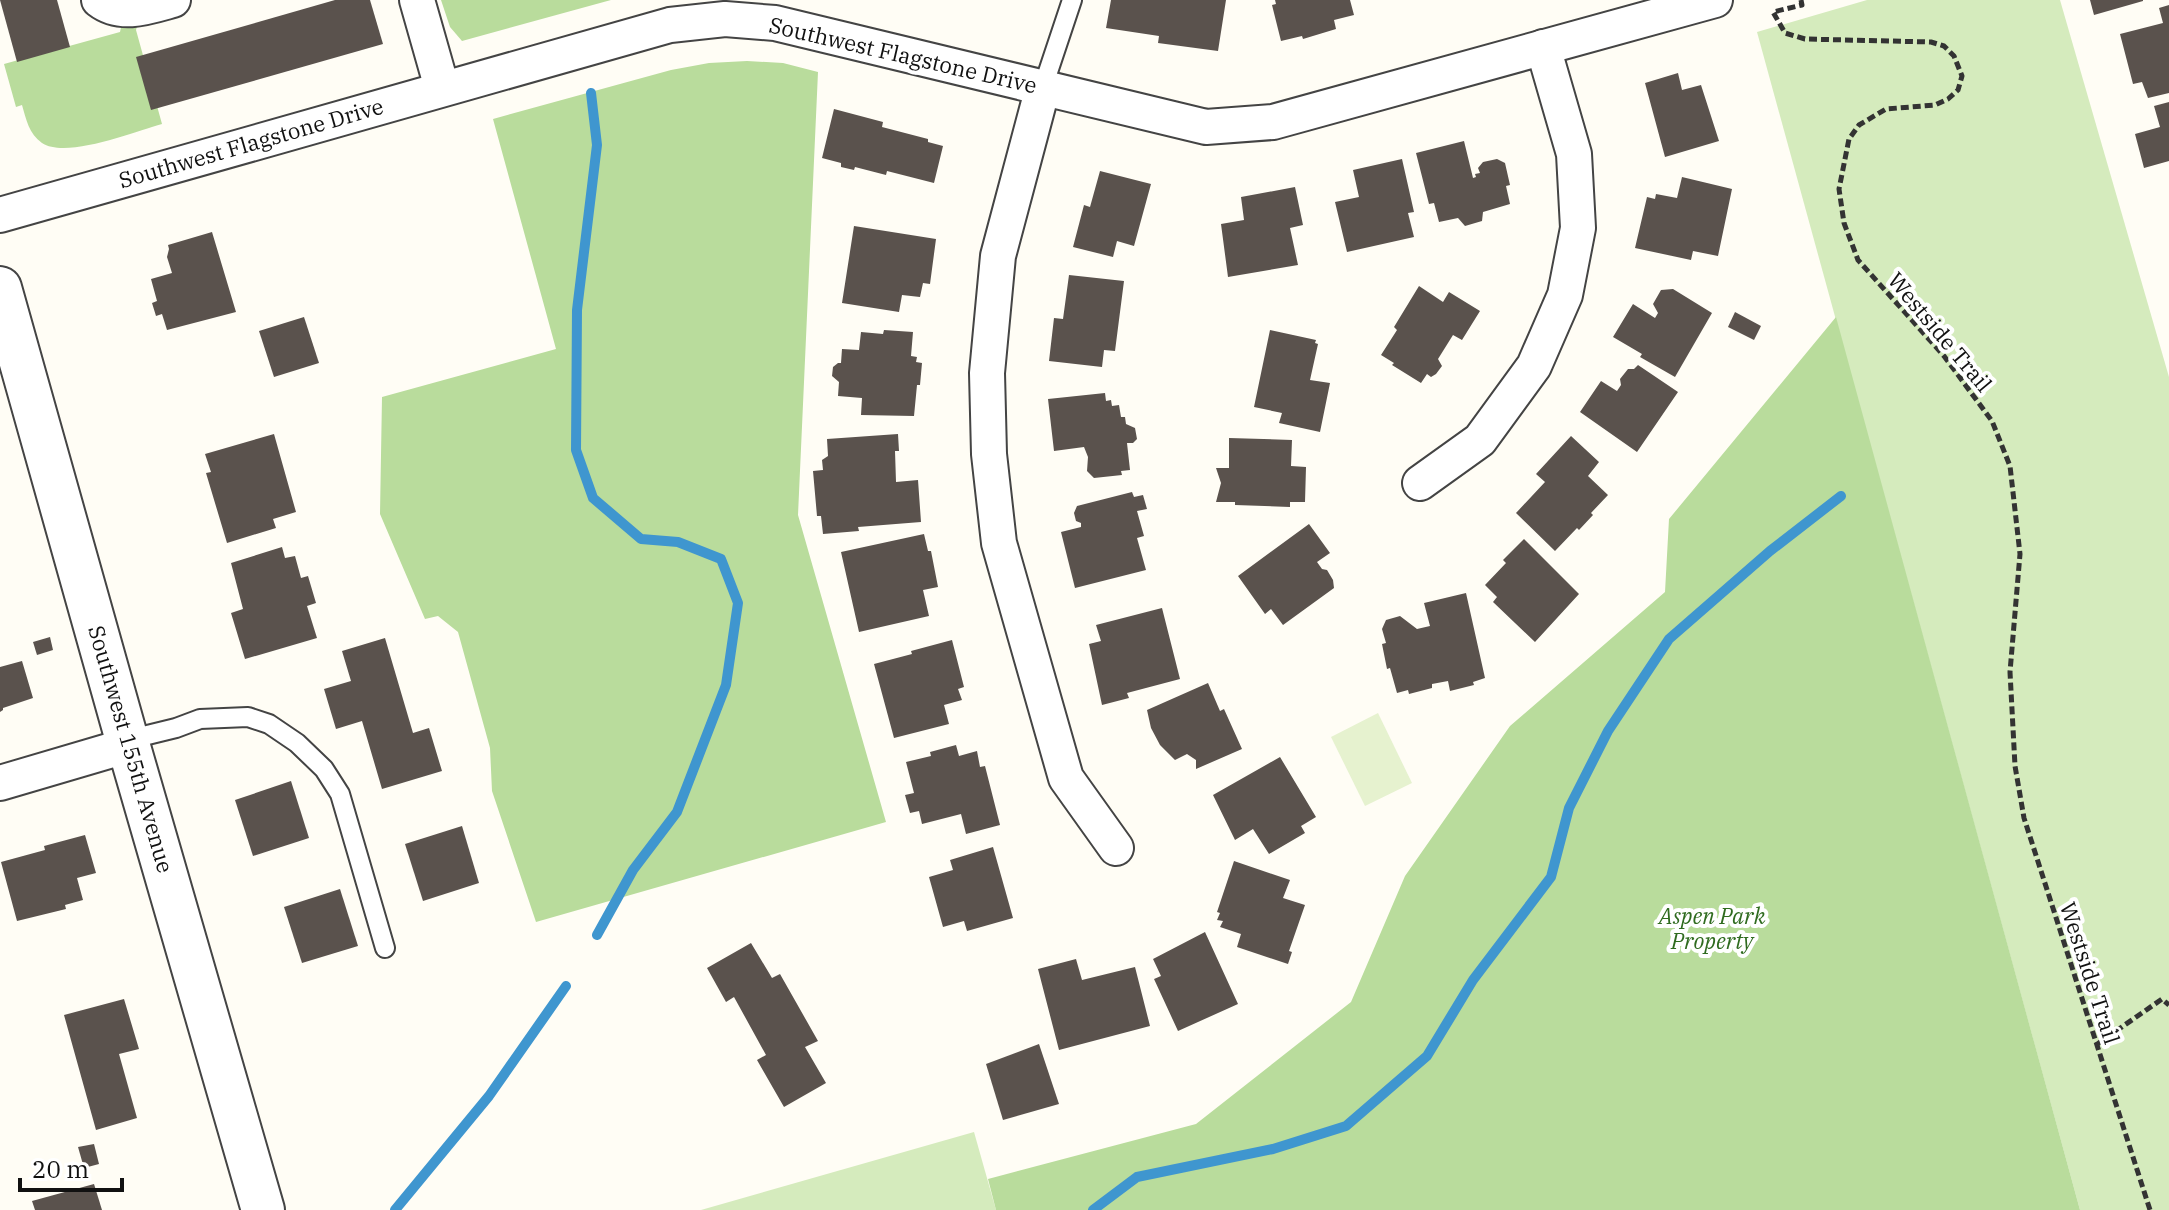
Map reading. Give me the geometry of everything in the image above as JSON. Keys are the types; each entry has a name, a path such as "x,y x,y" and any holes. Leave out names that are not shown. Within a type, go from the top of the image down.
{"street":[{"path":"99,0 108,6 135,10 173,0"},
{"path":"417,0 442,88"},
{"name":"Southwest Flagstone Drive","path":"0,215 670,25 725,19 759,11 790,27 1206,127 1273,122 1715,0"},
{"path":"1420,483 1480,440 1534,366 1565,295 1578,228 1574,154 1543,47"},
{"path":"1043,87 998,256 987,373 989,454 999,543 1066,778 1116,848"},
{"name":"Southwest 155th Avenue","path":"1,294 263,1210"},
{"path":"0,783 128,742"}],"lane":[{"path":"1043,87 1072,0"},
{"path":"128,742 200,719 248,717 269,724 297,743 324,769 340,794 385,948"}],"path":[{"name":"Westside Trail","path":"1801,0 1802,5 1773,12 1785,33 1805,39 1931,42 1944,46 1954,56 1962,76 1958,90 1948,99 1935,105 1886,109 1859,125 1849,139 1839,189 1844,223 1858,260 1944,356 1992,421 2010,466 2020,554 2010,672 2015,766 2024,818 2150,1210"},
{"path":"2096,1045 2162,999 2169,1005"}],"green space":[{"path":"441,0 611,0 462,41 450,27"},
{"path":"1867,0 2060,0 2169,377 2169,1210 2080,1210 1757,32"},
{"path":"123,18 138,23 136,30 162,124 83,146 53,147 42,143 31,131 22,105 16,107 4,64 120,32"},
{"path":"709,63 783,63 818,72 798,515 886,822 536,922 492,791 490,748 458,632 438,616 425,619 380,514 382,397 556,349 493,119 671,70"},
{"name":"Aspen Park Property","path":"1836,317 2080,1210 996,1210 988,1179 1196,1124 1351,1002 1405,876 1510,726 1665,592 1669,519"},
{"path":"1378,713 1412,783 1365,806 1331,737"},
{"path":"974,1132 996,1210 701,1210"}],"building":[{"path":"0,0 57,0 70,47 17,62"},
{"path":"335,0 370,0 383,44 151,110 136,57"},
{"path":"1111,0 1226,0 1218,51 1158,43 1159,36 1106,28"},
{"path":"1275,0 1350,0 1354,15 1334,20 1336,29 1303,39 1302,36 1281,41 1272,5 1276,4"},
{"path":"2090,0 2143,0 2143,1 2094,15"},
{"path":"2169,5 2169,93 2148,98 2142,82 2133,84 2120,34 2163,23 2159,8"},
{"path":"1678,73 1682,90 1701,85 1719,141 1665,157 1645,83"},
{"path":"2169,102 2169,161 2144,168 2135,134 2160,127 2154,106"},
{"path":"834,109 883,122 882,127 943,146 934,183 887,171 886,175 855,167 854,170 822,158"},
{"path":"1464,141 1473,178 1480,173 1478,168 1483,162 1497,159 1505,163 1510,185 1506,186 1510,204 1483,212 1482,221 1465,226 1458,218 1439,222 1434,203 1429,204 1416,153"},
{"path":"1402,159 1414,212 1408,213 1414,237 1347,252 1335,202 1359,197 1353,170"},
{"path":"1100,171 1151,184 1134,246 1117,241 1113,257 1073,247 1084,205 1090,207"},
{"path":"1682,177 1732,189 1718,256 1693,251 1691,260 1635,248 1647,197 1655,199 1656,194 1677,198"},
{"path":"1295,187 1303,225 1290,228 1298,265 1228,277 1221,224 1244,220 1241,197"},
{"path":"854,226 936,239 930,284 923,283 920,297 902,295 899,312 842,303"},
{"path":"212,232 236,312 167,330 162,314 156,316 152,303 157,301 151,279 172,273 167,257 168,245"},
{"path":"1069,275 1124,281 1115,351 1104,350 1102,367 1049,361 1054,318 1063,319"},
{"path":"1419,286 1443,302 1449,292 1480,311 1462,340 1453,335 1438,359 1442,366 1436,374 1431,377 1427,374 1421,383 1381,355"},
{"path":"1673,289 1712,313 1675,377 1613,337 1633,304 1655,318 1658,313 1653,304 1661,290"},
{"path":"1735,312 1761,326 1754,340 1728,327"},
{"path":"304,317 319,363 274,377 259,331"},
{"path":"884,330 913,332 911,356 922,363 914,416 861,415 862,398 838,396 839,382 832,376 833,367 841,363 842,349 859,350 861,332 883,334"},
{"path":"1270,330 1316,340 1318,344 1310,380 1330,383 1320,432 1279,423 1282,413 1254,407"},
{"path":"1638,365 1678,392 1637,452 1580,412 1601,381 1617,391 1621,385 1620,379 1628,369"},
{"path":"1105,393 1106,401 1111,400 1112,406 1119,405 1121,417 1125,417 1126,424 1135,428 1137,439 1127,443 1130,470 1121,471 1122,475 1094,478 1087,471 1088,457 1084,447 1054,451 1048,399"},
{"path":"274,434 296,512 273,519 276,528 227,543 206,473 211,472 205,454"},
{"path":"898,434 896,482 918,480 921,522 858,527 859,531 823,534 821,516 817,516 813,471 823,470 822,460 828,456 827,439"},
{"path":"1571,436 1599,462 1588,476 1608,495 1579,530 1577,528 1555,551 1516,513 1545,482 1536,474"},
{"path":"1229,438 1292,440 1291,466 1306,467 1305,502 1290,502 1290,507 1216,502 1221,483 1216,468 1229,468"},
{"path":"1132,492 1134,497 1143,495 1147,509 1137,511 1144,536 1137,538 1146,570 1075,588 1061,532 1081,527 1074,513 1077,506"},
{"path":"1309,524 1330,553 1317,562 1327,570 1334,588 1283,625 1271,609 1265,614 1238,576"},
{"path":"924,534 928,551 931,551 938,587 923,590 929,616 859,632 841,552"},
{"path":"1524,539 1579,594 1535,642 1493,602 1497,597 1485,585 1506,563 1503,560"},
{"path":"282,547 285,558 295,556 301,578 308,576 316,603 307,606 317,638 245,659 231,613 243,609 231,563"},
{"path":"1466,593 1485,678 1473,682 1474,685 1450,691 1448,681 1409,694 1408,690 1397,693 1390,668 1387,669 1382,644 1386,643 1382,629 1386,620 1400,616 1417,629 1430,626 1424,603"},
{"path":"1162,608 1180,679 1127,693 1129,698 1102,705 1089,644 1101,641 1096,625"},
{"path":"50,637 53,650 37,655 33,642"},
{"path":"385,638 413,733 429,728 442,771 382,789 362,721 336,729 324,689 351,681 342,651"},
{"path":"952,640 964,687 958,689 962,700 944,705 949,724 894,738 874,664"},
{"path":"22,661 33,698 3,708 0,712 0,667"},
{"path":"1208,683 1242,749 1196,769 1196,760 1187,754 1175,760 1160,745 1151,728 1147,710"},
{"path":"956,745 959,756 977,751 980,767 985,766 1000,825 966,834 961,814 922,824 919,811 910,813 905,795 914,793 906,762"},
{"path":"1280,757 1316,817 1301,826 1305,833 1269,854 1253,829 1235,840 1213,795"},
{"path":"291,781 309,838 253,856 235,800"},
{"path":"462,826 479,883 423,901 405,844"},
{"path":"85,835 96,873 77,878 83,900 65,905 66,909 17,921 1,862"},
{"path":"993,847 1013,918 967,931 964,921 943,927 929,877 953,870 950,860"},
{"path":"1234,861 1290,880 1283,898 1305,905 1289,951 1292,952 1288,964 1237,947 1241,934 1220,927 1223,921 1217,920 1220,913 1217,912"},
{"path":"340,889 358,946 302,963 284,907"},
{"path":"1205,932 1238,1004 1178,1031 1154,979 1161,976 1153,959"},
{"path":"751,943 772,978 780,974 818,1041 805,1047 826,1083 784,1107 757,1060 766,1055 734,997 726,1002 707,968"},
{"path":"1076,959 1082,980 1135,967 1150,1026 1059,1050 1038,969"},
{"path":"124,999 139,1049 119,1054 137,1118 96,1130 64,1015"},
{"path":"1039,1044 1059,1104 1003,1120 986,1064"},
{"path":"94,1144 99,1164 84,1168 78,1147"},
{"path":"94,1184 102,1210 35,1210 32,1201"}],"waterway":[{"path":"591,93 597,145 577,310 576,450 593,498 641,539 678,542 721,559 738,603 726,685 677,812 633,870 597,935"},
{"path":"1093,1210 1137,1177 1273,1149 1346,1126 1427,1056 1473,980 1551,877 1569,808 1608,731 1669,639 1770,551 1841,496"},
{"path":"395,1210 489,1096 566,986"}]}
